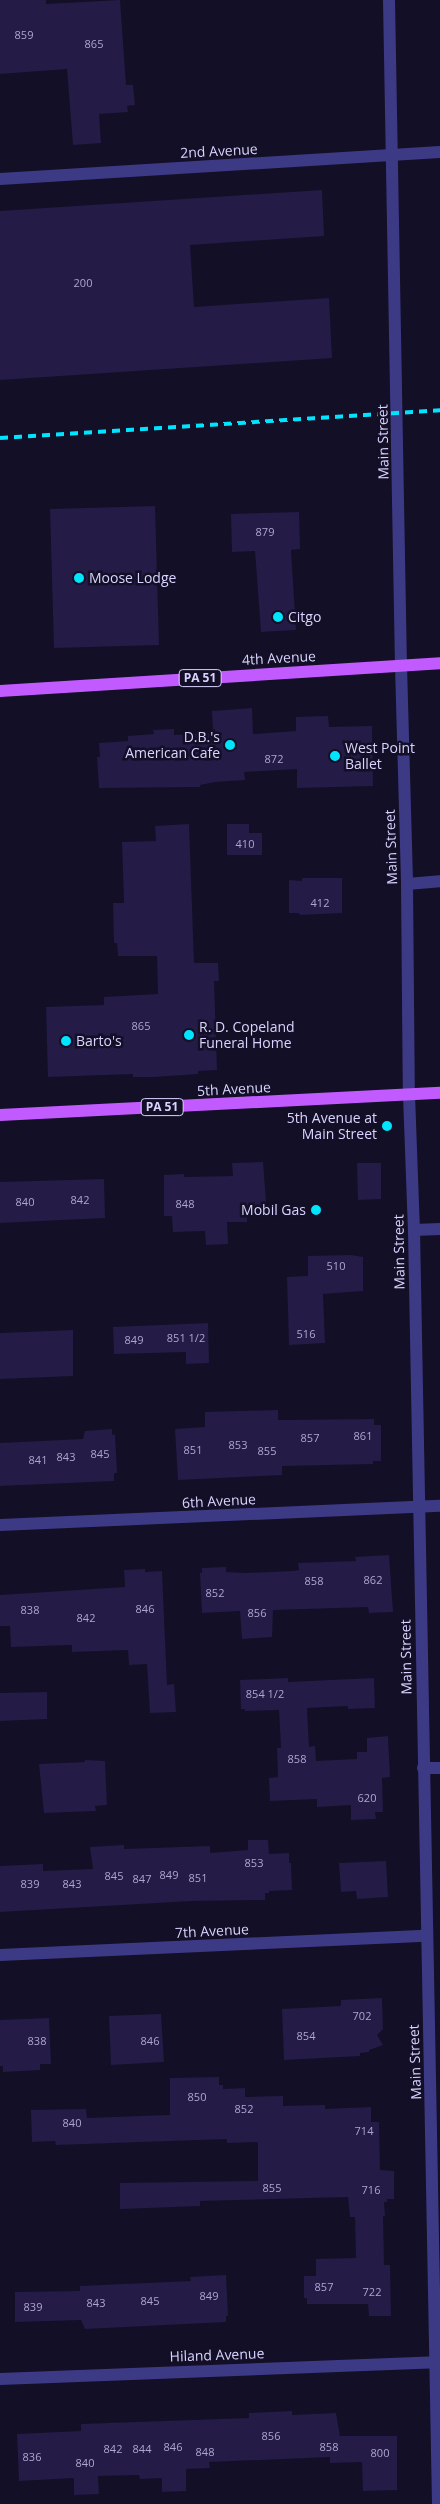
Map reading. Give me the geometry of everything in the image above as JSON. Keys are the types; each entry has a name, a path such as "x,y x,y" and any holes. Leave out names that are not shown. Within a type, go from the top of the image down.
{"main road":[{"name":"4th Avenue","path":"0,691 440,663"},
{"name":"5th Avenue","path":"0,1115 440,1093"}],"street":[{"name":"Main Street","path":"389,0 426,1936 435,2043 438,2504"},
{"name":"2nd Avenue","path":"0,179 440,152"},
{"path":"407,884 440,881"},
{"path":"414,1230 440,1230"},
{"name":"6th Avenue","path":"0,1526 440,1506"},
{"path":"423,1768 440,1768"},
{"name":"7th Avenue","path":"0,1955 426,1936"},
{"name":"Hiland Avenue","path":"0,2379 436,2362"}],"building":[{"path":"0,0 46,0 46,4 120,0 126,85 133,85 135,105 127,106 128,112 99,114 101,143 73,145 67,69 0,74"},
{"path":"322,190 324,236 190,245 194,307 329,298 332,358 0,380 0,211"},
{"path":"155,506 159,645 54,648 50,509"},
{"path":"299,512 300,549 291,550 296,630 261,632 255,551 232,552 231,514"},
{"path":"252,708 253,734 296,731 296,717 328,716 329,727 372,726 373,786 297,788 297,769 244,772 245,780 215,782 200,785 200,787 99,788 97,757 100,757 99,743 128,741 128,736 154,734 153,730 174,729 174,735 213,733 212,711"},
{"path":"189,824 194,963 218,963 219,981 214,981 217,1070 198,1071 198,1074 154,1077 133,1077 133,1074 48,1077 46,1007 104,1005 104,997 158,994 157,956 118,956 117,943 114,943 113,903 124,903 122,842 156,841 155,826"},
{"path":"227,824 249,824 249,833 262,833 262,855 227,855"},
{"path":"302,878 342,878 342,913 300,915 299,913 289,913 289,880 302,881"},
{"path":"263,1162 267,1215 247,1216 247,1222 227,1222 228,1244 206,1245 205,1231 173,1232 172,1216 164,1216 164,1175 184,1174 184,1177 233,1176 232,1163"},
{"path":"357,1163 381,1163 381,1199 358,1200"},
{"path":"104,1179 105,1218 0,1223 0,1182"},
{"path":"351,1255 363,1257 363,1291 323,1294 325,1343 289,1345 287,1277 308,1276 308,1256"},
{"path":"208,1323 209,1363 186,1364 186,1352 114,1354 113,1327"},
{"path":"73,1330 73,1376 0,1379 0,1333"},
{"path":"278,1410 278,1420 374,1419 374,1425 381,1425 381,1461 373,1461 373,1464 282,1466 282,1475 178,1480 175,1429 205,1427 205,1412"},
{"path":"112,1429 112,1435 115,1434 117,1473 114,1473 114,1481 0,1486 0,1443 83,1439 85,1431"},
{"path":"389,1555 393,1612 369,1613 368,1607 273,1610 272,1637 242,1639 240,1611 202,1613 200,1573 202,1573 202,1568 226,1567 226,1572 246,1573 294,1571 299,1570 298,1563 356,1561 355,1557"},
{"path":"145,1569 145,1572 162,1571 167,1685 174,1684 176,1712 150,1713 147,1664 129,1665 128,1650 72,1652 72,1645 11,1647 10,1626 0,1626 0,1595 125,1587 124,1570"},
{"path":"288,1678 288,1682 374,1678 375,1708 348,1709 348,1706 307,1708 309,1747 315,1746 316,1761 357,1759 357,1752 367,1752 367,1738 388,1736 390,1777 382,1778 383,1812 375,1812 376,1819 351,1820 351,1805 317,1807 317,1799 270,1801 269,1778 278,1777 277,1748 281,1748 279,1710 245,1711 245,1709 241,1709 240,1680"},
{"path":"47,1692 47,1719 0,1721 0,1693"},
{"path":"85,1760 105,1761 107,1805 95,1806 96,1811 44,1813 39,1764 85,1762"},
{"path":"248,1840 268,1840 269,1854 289,1853 292,1890 269,1891 269,1893 265,1893 265,1900 191,1901 0,1912 0,1866 43,1864 43,1871 93,1869 90,1847 124,1845 124,1849 210,1846 210,1853 248,1850"},
{"path":"386,1861 388,1897 357,1899 356,1891 341,1892 339,1863"},
{"path":"382,1998 383,2029 377,2035 383,2045 369,2050 369,2052 360,2053 360,2056 284,2060 282,2009 341,2006 341,2000"},
{"path":"161,2014 164,2062 111,2065 109,2016"},
{"path":"49,2018 51,2064 40,2064 40,2070 3,2072 3,2066 0,2066 0,2020"},
{"path":"219,2077 219,2085 223,2085 223,2089 245,2088 245,2097 283,2096 283,2106 325,2105 325,2109 371,2107 371,2122 379,2122 380,2170 394,2171 394,2199 387,2199 387,2202 384,2202 385,2216 383,2216 384,2265 390,2265 391,2316 369,2316 368,2304 307,2304 307,2298 304,2298 304,2276 316,2276 316,2259 356,2258 355,2217 350,2217 348,2197 200,2201 200,2206 120,2209 120,2183 258,2181 258,2142 227,2143 227,2139 56,2145 55,2141 32,2142 31,2110 86,2109 87,2118 170,2115 170,2078"},
{"path":"226,2275 228,2316 226,2316 226,2322 85,2329 81,2320 15,2322 15,2292 80,2291 80,2286 191,2281 190,2277"},
{"path":"292,2411 292,2415 336,2413 340,2436 397,2436 397,2490 363,2491 362,2462 330,2463 330,2457 209,2462 210,2468 186,2469 186,2491 162,2492 162,2478 140,2479 139,2475 98,2476 99,2494 74,2495 74,2478 19,2481 17,2434 81,2431 81,2424 249,2418 249,2413"}],"railway":[{"path":"0,438 440,410"}],"place":[{"name":"Moose Lodge","path":"79,578"},
{"name":"Citgo","path":"278,617"},
{"name":"D.B.'s American Cafe","path":"230,745"},
{"name":"West Point Ballet","path":"335,756"},
{"name":"R. D. Copeland Funeral Home","path":"189,1035"},
{"name":"Barto's","path":"66,1041"},
{"name":"5th Avenue at Main Street","path":"387,1126"},
{"name":"Mobil Gas","path":"316,1210"}]}
